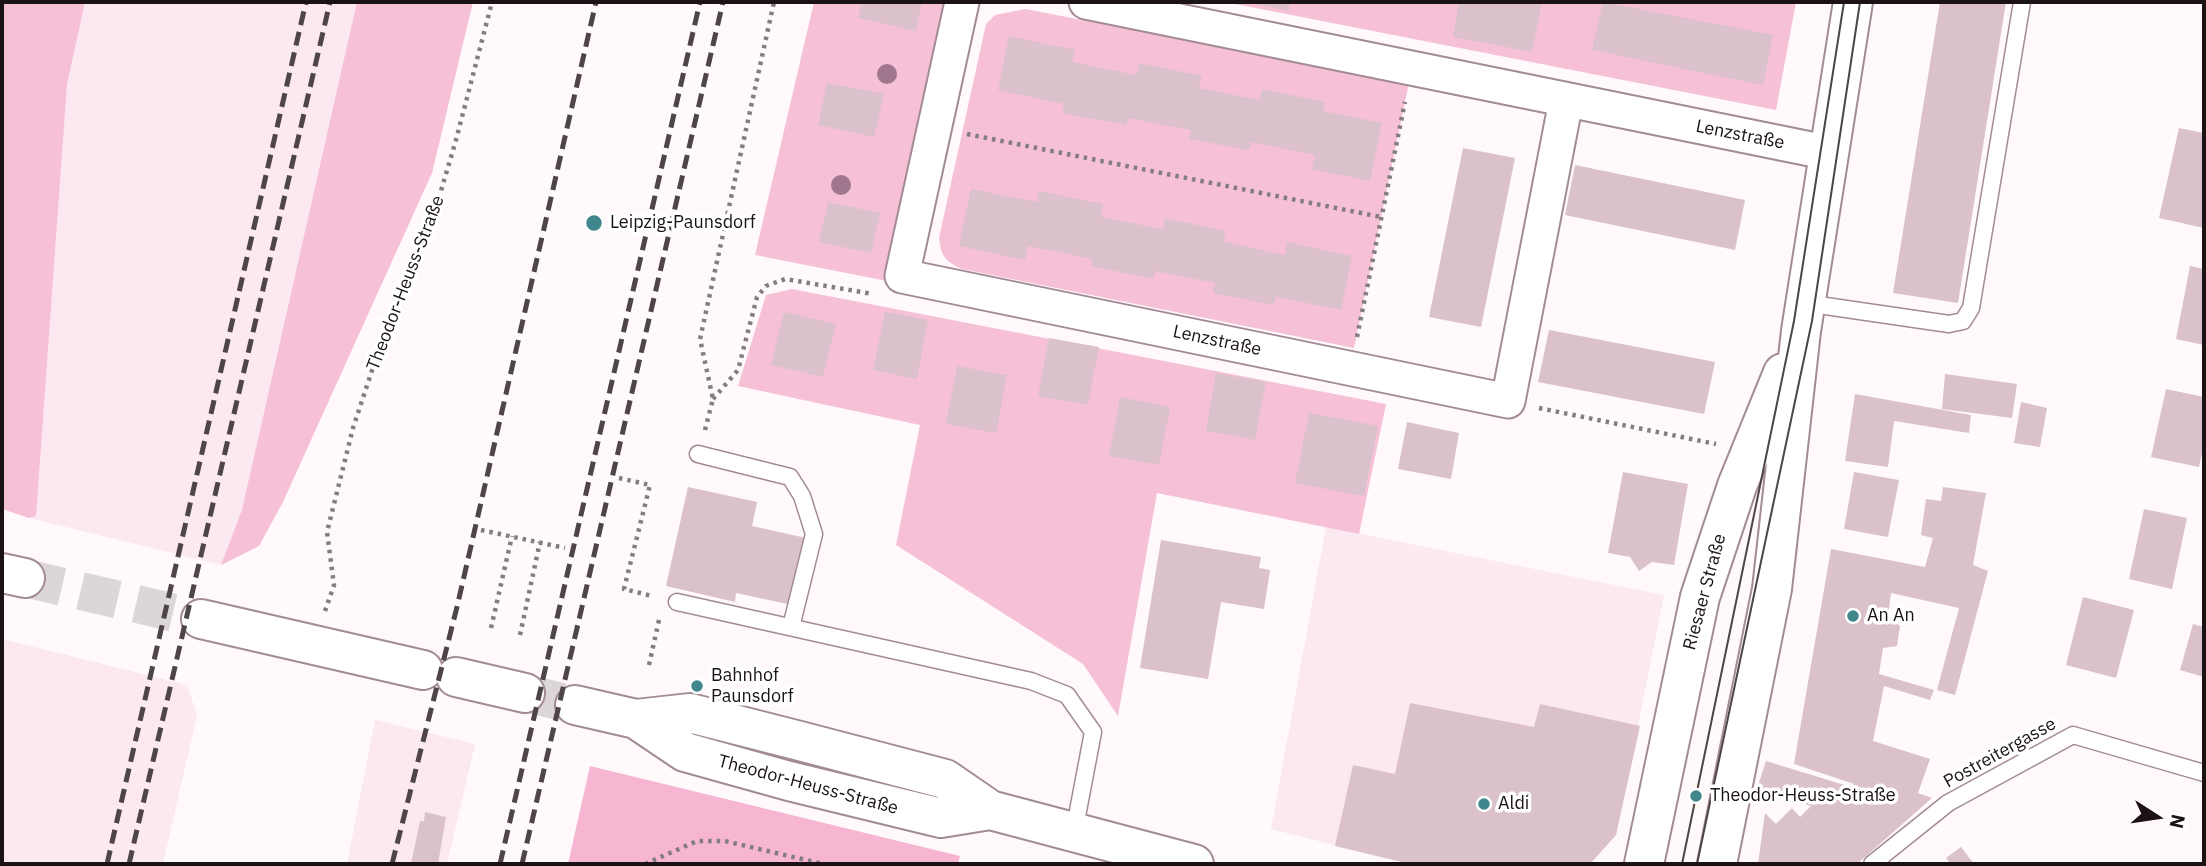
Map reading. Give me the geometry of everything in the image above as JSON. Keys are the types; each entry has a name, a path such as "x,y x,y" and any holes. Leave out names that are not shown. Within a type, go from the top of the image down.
{"main road":[{"name":"Riesaer Straße","path":"1717,864 1772,589 1803,317 1853,2"},
{"name":"Riesaer Straße","path":"1644,864 1700,597 1751,451 1803,317"},
{"path":"201,619 525,693"},
{"name":"Theodor-Heuss-Straße","path":"575,705 636,719 685,752 789,781 941,818 989,810 1194,864"}],"street":[{"path":"901,276 962,2"},
{"name":"Lenzstraße","path":"1086,2 1566,102 1830,153"},
{"path":"1508,401 1566,102"},
{"name":"Lenzstraße","path":"901,276 1508,401"}],"lane":[{"path":"1803,317 1949,324 1962,321 1971,308 2022,2"},
{"path":"698,454 790,477 802,496 814,534 791,627"},
{"path":"669,605 791,627 1031,681 1067,695 1093,732 1074,832"},
{"name":"Postreitergasse","path":"1872,864 1948,803 2073,734 2204,772"}],"path":[{"name":"Theodor-Heuss-Straße","path":"314,645 334,585 327,532 353,428 393,307 433,218 492,2"},
{"path":"713,399 700,339 775,2"},
{"path":"1350,369 1412,69"},
{"path":"934,128 1381,217"},
{"path":"698,454 713,399 738,370 757,297 766,286 785,279 878,295 901,276"},
{"path":"1508,401 1751,451"},
{"path":"619,478 650,485 624,589 669,605 649,665"},
{"path":"481,530 565,548"},
{"path":"491,628 512,536"},
{"path":"520,635 540,542"},
{"path":"646,864 697,841 725,841 823,864"}],"shaded area":[{"path":"2,2 398,2 259,546 221,565 2,509"},
{"path":"2,2 85,2 67,84 36,516 29,518 2,509"},
{"path":"357,2 473,2 432,173 283,502 259,546 221,565 242,510"},
{"path":"814,2 948,2 887,281 755,255"},
{"path":"1225,2 1796,2 1776,110"},
{"path":"1025,9 1409,83 1354,348 962,269 948,261 941,249 939,238 986,24 995,15"},
{"path":"792,289 1386,404 1359,534 1157,493 1118,716 1083,664 896,545 920,425 738,386 766,295"},
{"path":"1326,527 1664,595 1616,835 1590,864 1410,864 1271,829"},
{"path":"6,640 187,685 197,715 163,864 2,864 2,645"},
{"path":"375,720 475,744 447,864 347,864"},
{"path":"590,766 960,856 958,864 568,864"}],"building":[{"path":"862,2 922,2 916,31 858,18"},
{"path":"1247,2 1290,2 1288,11"},
{"path":"1459,2 1542,2 1532,52 1453,37"},
{"path":"1603,2 1773,35 1763,85 1592,50"},
{"path":"1940,2 2006,2 1958,303 1893,293"},
{"path":"1009,36 1075,50 1072,62 1136,75 1139,63 1202,76 1199,88 1259,100 1262,89 1325,102 1323,111 1382,123 1370,181 1312,169 1315,155 1251,142 1249,150 1189,139 1191,130 1128,118 1126,125 1062,113 1064,104 998,90"},
{"path":"827,83 884,94 874,137 818,125"},
{"path":"2179,128 2204,133 2204,228 2159,218"},
{"path":"1463,148 1515,158 1481,327 1429,317"},
{"path":"1575,165 1745,200 1735,250 1565,215"},
{"path":"971,189 1037,202 1039,191 1103,204 1101,217 1163,229 1165,218 1225,231 1224,242 1285,255 1287,242 1352,256 1341,310 1276,297 1274,305 1213,293 1215,283 1155,271 1153,279 1091,266 1092,259 1028,246 1025,260 959,246"},
{"path":"828,202 880,213 871,253 819,242"},
{"path":"2190,266 2204,269 2204,345 2176,339"},
{"path":"784,312 836,324 823,377 771,365"},
{"path":"885,312 928,320 917,379 873,370"},
{"path":"1549,330 1715,362 1704,414 1538,382"},
{"path":"1049,338 1099,347 1088,405 1038,396"},
{"path":"957,366 1007,375 996,433 946,424"},
{"path":"1216,373 1266,382 1255,440 1206,431"},
{"path":"1945,374 2017,384 2012,418 1942,409"},
{"path":"2166,389 2204,397 2204,444 2199,467 2151,457"},
{"path":"1855,394 1971,415 1969,433 1894,421 1888,467 1845,461"},
{"path":"1120,397 1170,407 1159,465 1109,456"},
{"path":"2021,402 2047,408 2040,447 2014,443"},
{"path":"1309,413 1378,426 1364,496 1295,483"},
{"path":"1407,422 1459,433 1451,479 1398,469"},
{"path":"1623,472 1688,484 1674,565 1652,562 1639,571 1630,557 1608,553"},
{"path":"1854,472 1899,480 1888,537 1844,529"},
{"path":"688,487 757,502 752,526 806,538 792,605 736,593 735,602 666,586"},
{"path":"1943,487 1986,493 1973,565 1988,571 1955,695 1937,690 1959,608 1891,593 1888,617 1900,626 1897,646 1883,648 1879,674 1934,690 1930,700 1884,686 1873,741 1930,759 1918,793 1932,798 1857,864 1758,864 1765,813 1776,824 1792,808 1800,817 1811,806 1757,789 1766,761 1851,787 1845,806 1854,784 1794,764 1831,549 1925,567 1933,538 1921,535 1926,499 1941,501"},
{"path":"2144,509 2187,518 2172,589 2129,579"},
{"path":"1161,540 1261,557 1259,568 1270,570 1264,609 1221,602 1208,679 1140,668"},
{"path":"2083,597 2134,610 2116,678 2066,665"},
{"path":"2193,624 2204,627 2204,677 2180,670"},
{"name":"Aldi","path":"1410,703 1534,727 1540,704 1640,726 1616,835 1590,864 1410,864 1335,846 1353,765 1395,774"},
{"path":"425,812 446,817 438,864 411,864 420,821 424,821"},
{"path":"1961,847 1974,864 1951,864 1946,858"}],"tunnel":[{"path":"25,578 201,619"},
{"path":"525,693 575,705"}],"tram line":[{"path":"1682,864 1794,321 1844,2"},
{"path":"1697,864 1812,321 1860,2"}],"railway":[{"path":"107,864 306,2"},
{"path":"129,864 330,2"},
{"path":"392,864 457,607 596,2"},
{"path":"500,864 700,2"},
{"path":"522,864 723,2"}],"place":[{"name":"Leipzig-Paunsdorf","path":"594,223"},
{"name":"An An","path":"1853,616"},
{"name":"Bahnhof Paunsdorf","path":"697,686"},
{"name":"Theodor-Heuss-Straße","path":"1696,796"},
{"name":"Aldi","path":"1484,804"}]}
